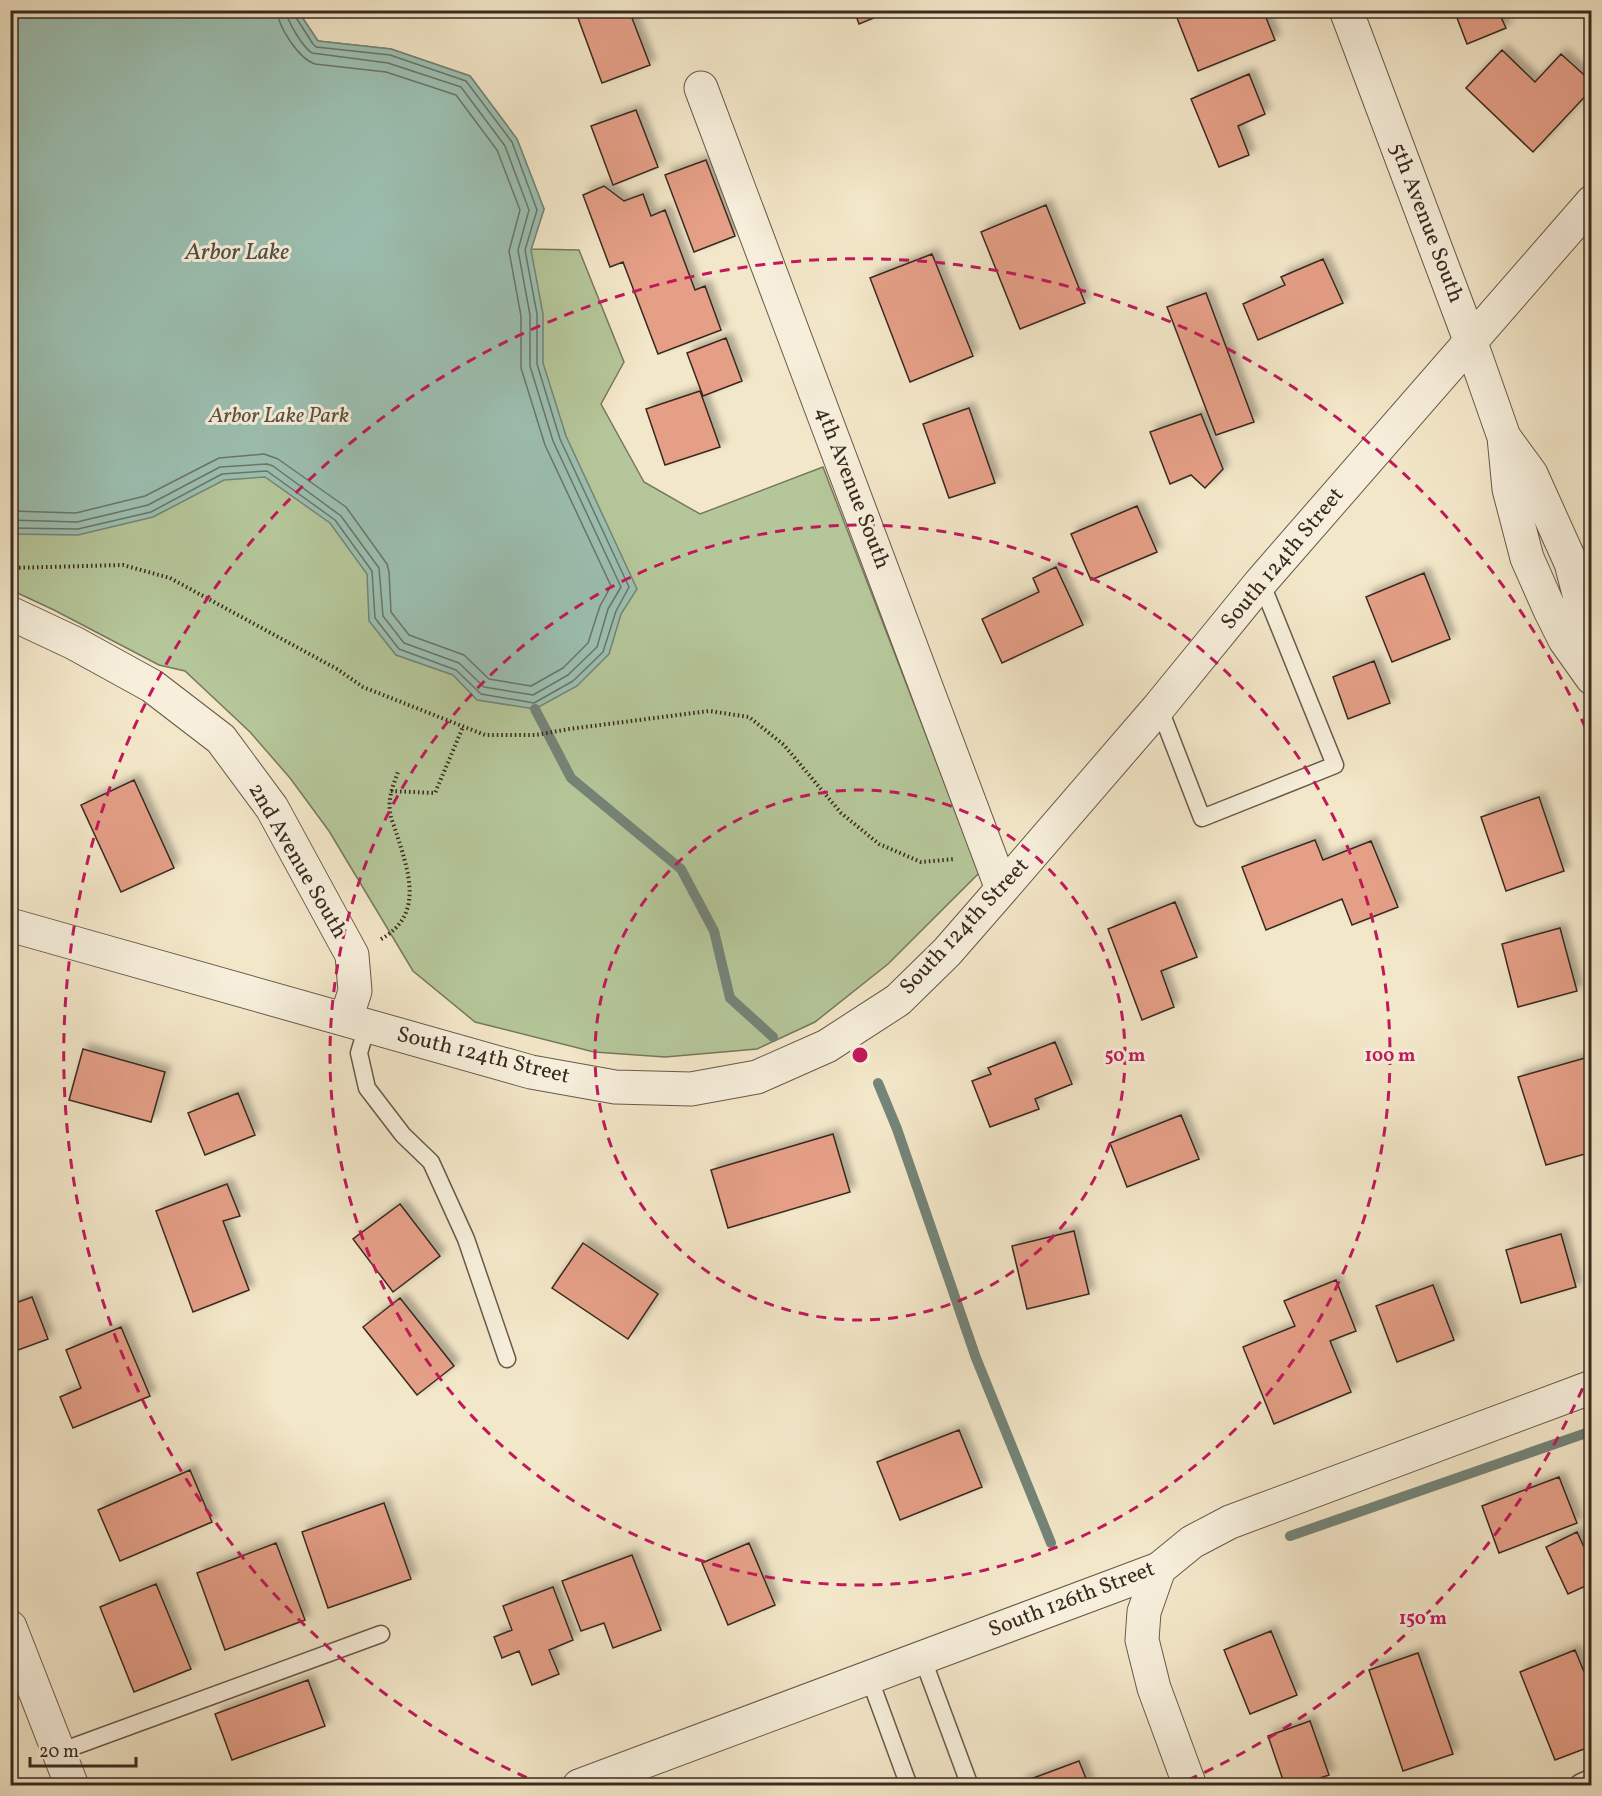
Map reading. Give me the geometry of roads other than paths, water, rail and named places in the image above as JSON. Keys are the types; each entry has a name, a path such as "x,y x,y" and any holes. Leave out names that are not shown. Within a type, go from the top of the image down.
{"street":[{"name":"5th Avenue South","path":"1346,10 1504,437 1509,489 1527,558 1565,640 1592,678"},
{"name":"4th Avenue South","path":"701,88 1002,889"},
{"name":"South 124th Street","path":"10,925 531,1072 615,1087 691,1089 757,1077 827,1046 898,1000 947,952 1159,707 1261,582 1592,202"},
{"name":"5th Avenue South","path":"1504,437 1531,474 1571,563 1588,629 1592,656"},
{"name":"2nd Avenue South","path":"10,613 152,686 221,739 272,808 352,955 357,1022"},
{"name":"South 126th Street","path":"579,1785 1159,1569 1192,1542 1230,1522 1592,1387"},
{"path":"1159,1569 1144,1612 1142,1640 1154,1688 1190,1785"},
{"path":"10,1627 72,1785"}],"lane":[{"path":"1159,707 1202,818 1335,765 1261,582"},
{"path":"357,1022 359,1053 367,1088 403,1135 431,1162 466,1239 507,1359"},
{"path":"59,1752 381,1634"},
{"path":"922,1657 970,1785"},
{"path":"869,1677 909,1785"},
{"path":"1580,1785 1579,1783 1592,1777"}],"water":[{"name":"Arbor Lake","path":"11,10 298,11 318,41 391,49 470,76 517,139 544,209 531,250 543,314 543,363 566,436 637,589 621,614 609,654 577,686 535,709 477,700 453,675 396,655 369,621 367,574 330,523 265,477 224,480 153,517 78,535 11,534"}],"waterway":[{"path":"535,709 571,778 681,869 714,931 730,998 773,1037"},
{"path":"878,1083 897,1129 976,1358 1051,1543"},
{"path":"1290,1536 1592,1431"}],"park label":[{"name":"Arbor Lake Park","path":"279,416"}]}
